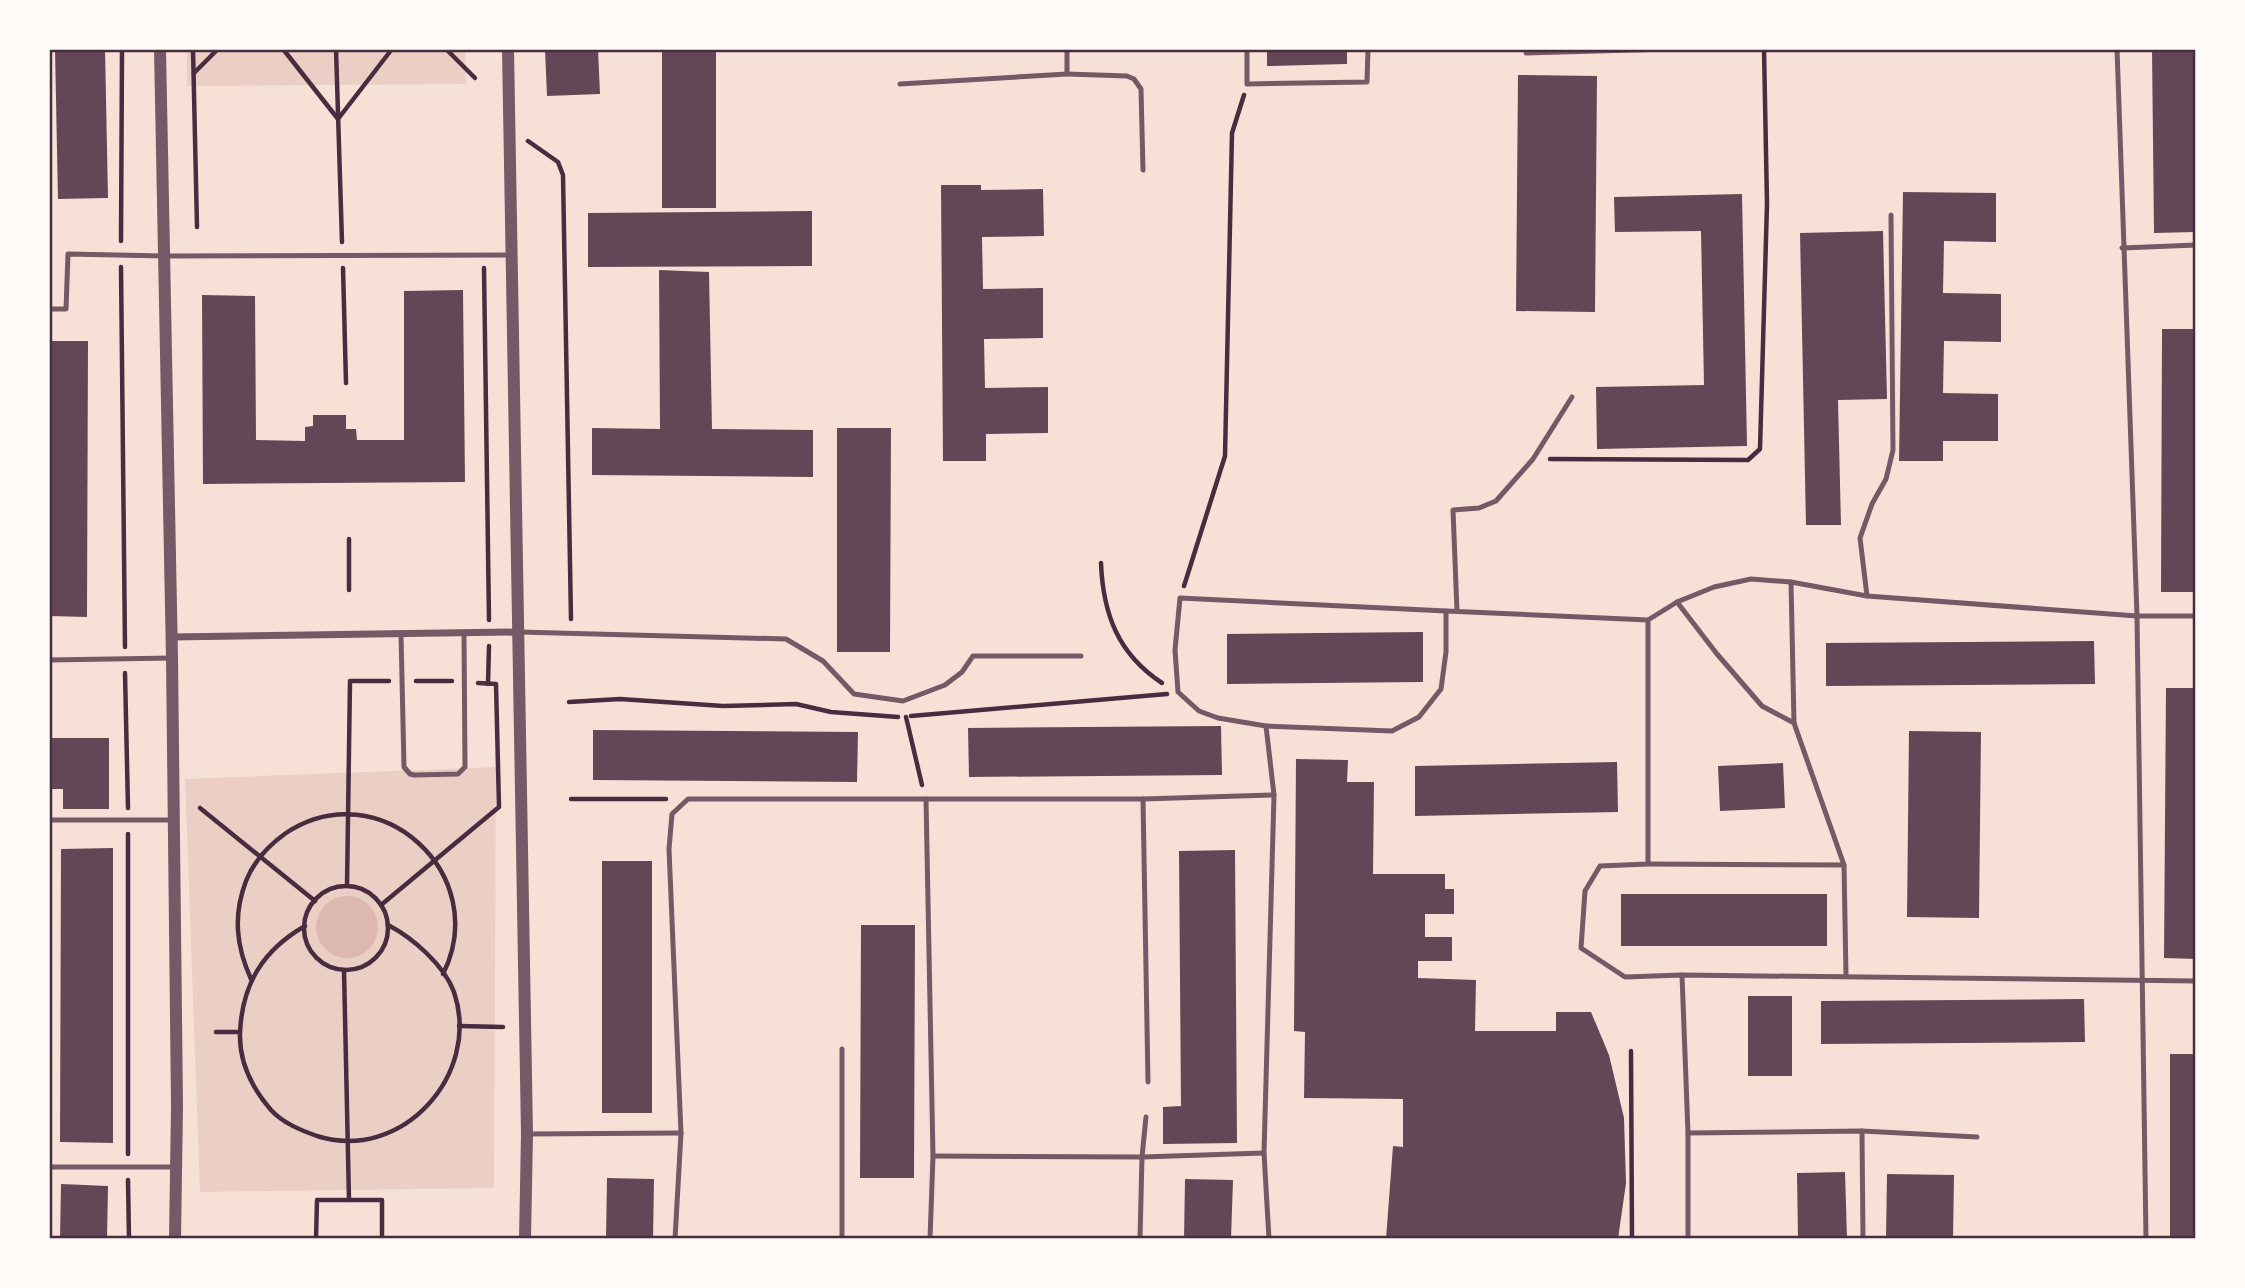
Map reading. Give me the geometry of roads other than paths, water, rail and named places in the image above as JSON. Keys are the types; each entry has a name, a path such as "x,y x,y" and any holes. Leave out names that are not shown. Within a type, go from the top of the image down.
{"street":[{"path":"160,49 172,658 175,1239"},
{"path":"508,49 527,1134 526,1239"},
{"path":"170,637 519,632"}],"lane":[{"path":"1067,49 1067,74"},
{"path":"1247,49 1247,84 1367,82 1368,49"},
{"path":"1526,53 1669,49"},
{"path":"2117,49 2137,616 2146,1239"},
{"path":"900,84 1067,74 1126,76 1134,79 1141,89 1143,170"},
{"path":"1867,596 1860,538 1872,504 1886,479 1894,450 1891,215"},
{"path":"2122,248 2196,245"},
{"path":"49,309 66,309 68,254 513,255"},
{"path":"1457,611 1453,510 1479,508 1496,501 1533,459 1572,397"},
{"path":"1446,611 1446,652 1441,689 1419,717 1392,731 1266,726 1228,721 1199,711 1178,692 1175,650 1180,598 1648,620 1677,602 1714,587 1751,579 1791,582 1867,596 2137,616 2196,616"},
{"path":"1791,582 1794,723 1844,865 1846,976"},
{"path":"1677,602 1762,706 1794,723"},
{"path":"1648,620 1648,864"},
{"path":"519,632 786,639 822,661 854,694 903,701 945,685 962,672 973,656 1081,656"},
{"path":"401,634 404,767 414,775 463,772 466,759 464,634"},
{"path":"49,660 172,658"},
{"path":"1266,726 1274,795 1264,1153 1269,1239"},
{"path":"675,1239 681,1133 669,849 672,814 688,799 1143,799 1274,795"},
{"path":"926,799 933,1156 930,1239"},
{"path":"1143,799 1148,1082"},
{"path":"49,820 174,820"},
{"path":"1844,865 1600,866 1585,891 1581,948 1625,977 1846,976 2196,981"},
{"path":"1682,975 1688,1133 1688,1239"},
{"path":"842,1049 842,1239"},
{"path":"1140,1239 1146,1117"},
{"path":"1688,1133 1862,1131 1977,1137"},
{"path":"1862,1131 1863,1239"},
{"path":"527,1134 681,1133"},
{"path":"933,1156 1142,1157 1264,1153"},
{"path":"49,1167 176,1167"}]}
